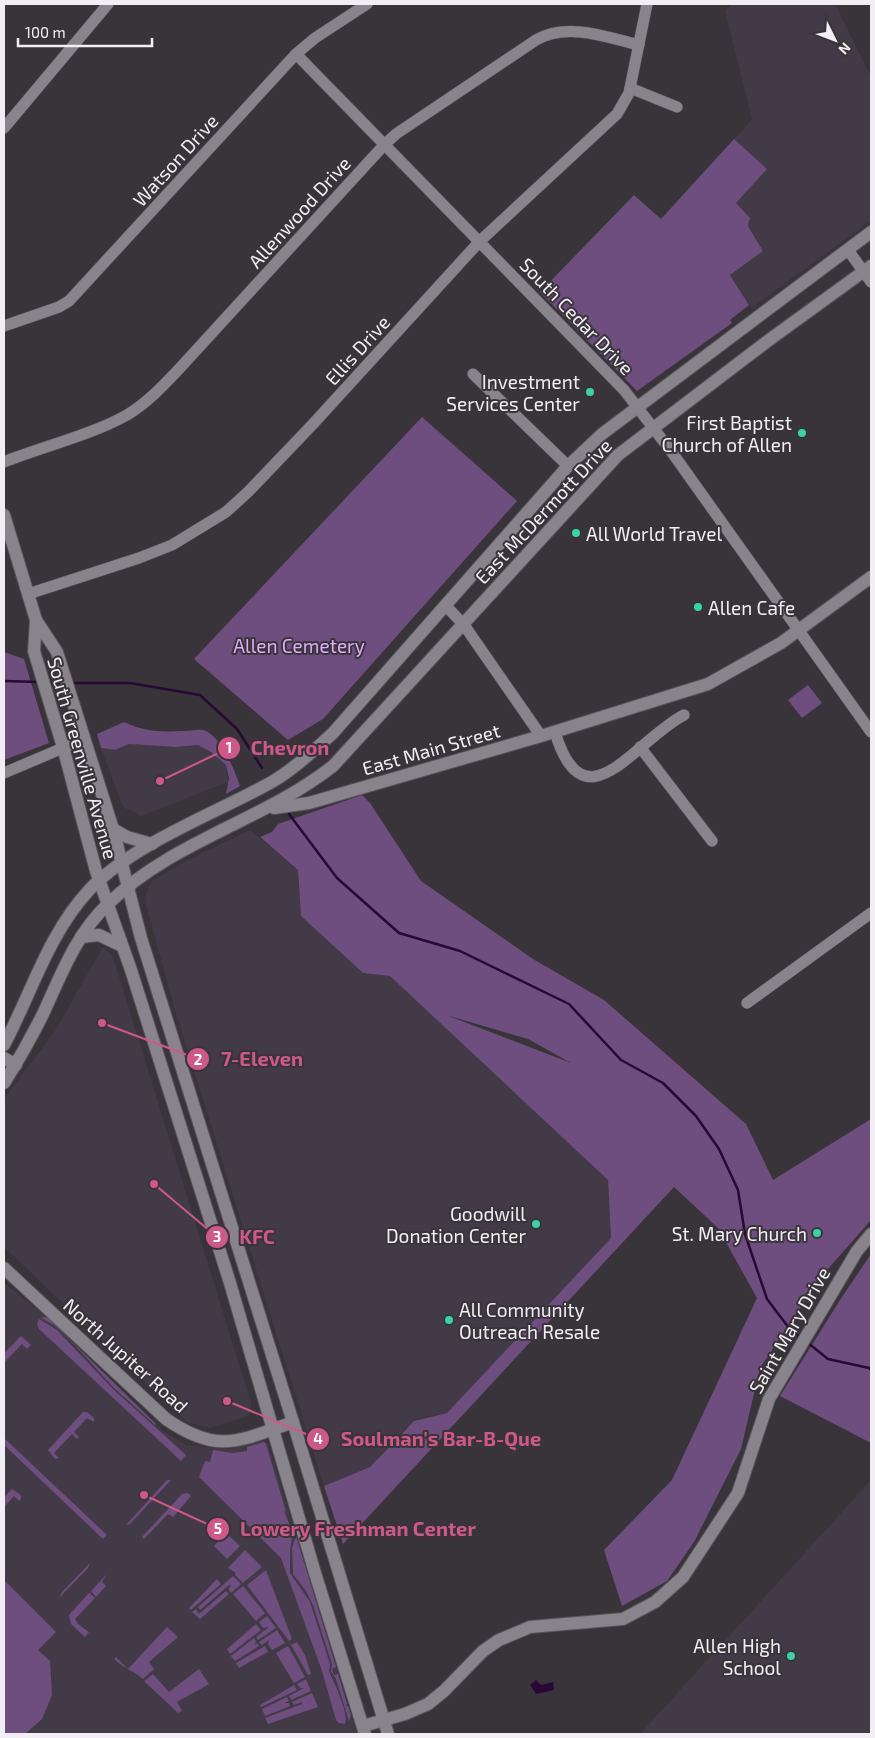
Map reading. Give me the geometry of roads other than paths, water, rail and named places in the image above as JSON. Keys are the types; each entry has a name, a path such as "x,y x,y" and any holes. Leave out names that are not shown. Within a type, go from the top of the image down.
{"main road":[{"name":"East McDermott Drive","path":"152,844 272,782 302,761 333,733 568,466 602,434 871,232"},
{"name":"East McDermott Drive","path":"267,808 309,785 333,766 618,455 867,268"},
{"name":"South Greenville Avenue","path":"4,515 36,620 57,652 113,829 141,938 293,1422 388,1734"},
{"name":"East Main Street","path":"4,1084 16,1065 81,938 107,904 128,885 172,855 267,808 308,803 542,736 708,684 754,659 800,630 871,578"},
{"name":"South Greenville Avenue","path":"36,620 34,651 63,747 99,881 122,946 230,1283 272,1430 364,1730"},
{"path":"113,829 127,837 152,844"},
{"path":"4,1045 48,948 65,921 99,881 152,844"},
{"path":"81,938 99,935 122,946"},
{"path":"4,1058 16,1065"},
{"name":"Saint Mary Drive","path":"364,1730 383,1720 428,1704 444,1691 483,1651 499,1640 530,1627 623,1619 655,1602 683,1577 735,1498 742,1483 763,1412 774,1389 857,1251 871,1234"},
{"name":"North Jupiter Road","path":"4,1268 166,1419 184,1431 201,1439 222,1442 237,1441 293,1422"}],"street":[{"path":"4,128 108,4"},
{"name":"Watson Drive","path":"4,326 59,307 69,301 296,54 315,38 366,4"},
{"name":"Ellis Drive","path":"28,594 139,558 172,545 203,528 226,512 248,492 313,424 480,241 617,114 630,88 647,4"},
{"name":"Allenwood Drive","path":"4,462 109,424 128,415 150,399 179,370 385,144 396,134 548,34 577,32 639,45"},
{"name":"South Cedar Drive","path":"296,54 598,362 637,407 800,630 871,732"},
{"path":"630,88 677,107"},
{"path":"848,250 867,268 871,282"},
{"path":"474,374 568,466"},
{"path":"446,606 464,625 542,736"},
{"path":"555,732 561,753 574,770 582,776 593,778 610,772 664,727 684,715"},
{"path":"4,773 84,739"},
{"path":"640,747 712,841"},
{"path":"747,1003 871,913"}],"waterway":[{"path":"4,681 39,682"},
{"path":"47,683 64,683"},
{"path":"72,683 130,683 200,695 237,729 262,768"},
{"path":"289,814 337,878 399,933 460,951 569,1004 621,1060 663,1083 696,1116 719,1149 738,1190 745,1234 767,1299 789,1328 801,1338"},
{"path":"808,1343 828,1359 871,1370"}],"place":[{"name":"Investment Services Center","path":"590,392"},
{"name":"First Baptist Church of Allen","path":"802,433"},
{"name":"All World Travel","path":"576,533"},
{"name":"Allen Cafe","path":"698,607"},
{"name":"Chevron","path":"160,781"},
{"name":"7-Eleven","path":"102,1023"},
{"name":"KFC","path":"154,1184"},
{"name":"Goodwill Donation Center","path":"536,1224"},
{"name":"St. Mary Church","path":"817,1233"},
{"name":"All Community Outreach Resale","path":"449,1320"},
{"name":"Soulman's Bar-B-Que","path":"227,1401"},
{"name":"Lowery Freshman Center","path":"144,1495"},
{"name":"Allen High School","path":"791,1656"}],"park label":[{"name":"Allen Cemetery","path":"299,645"}]}
